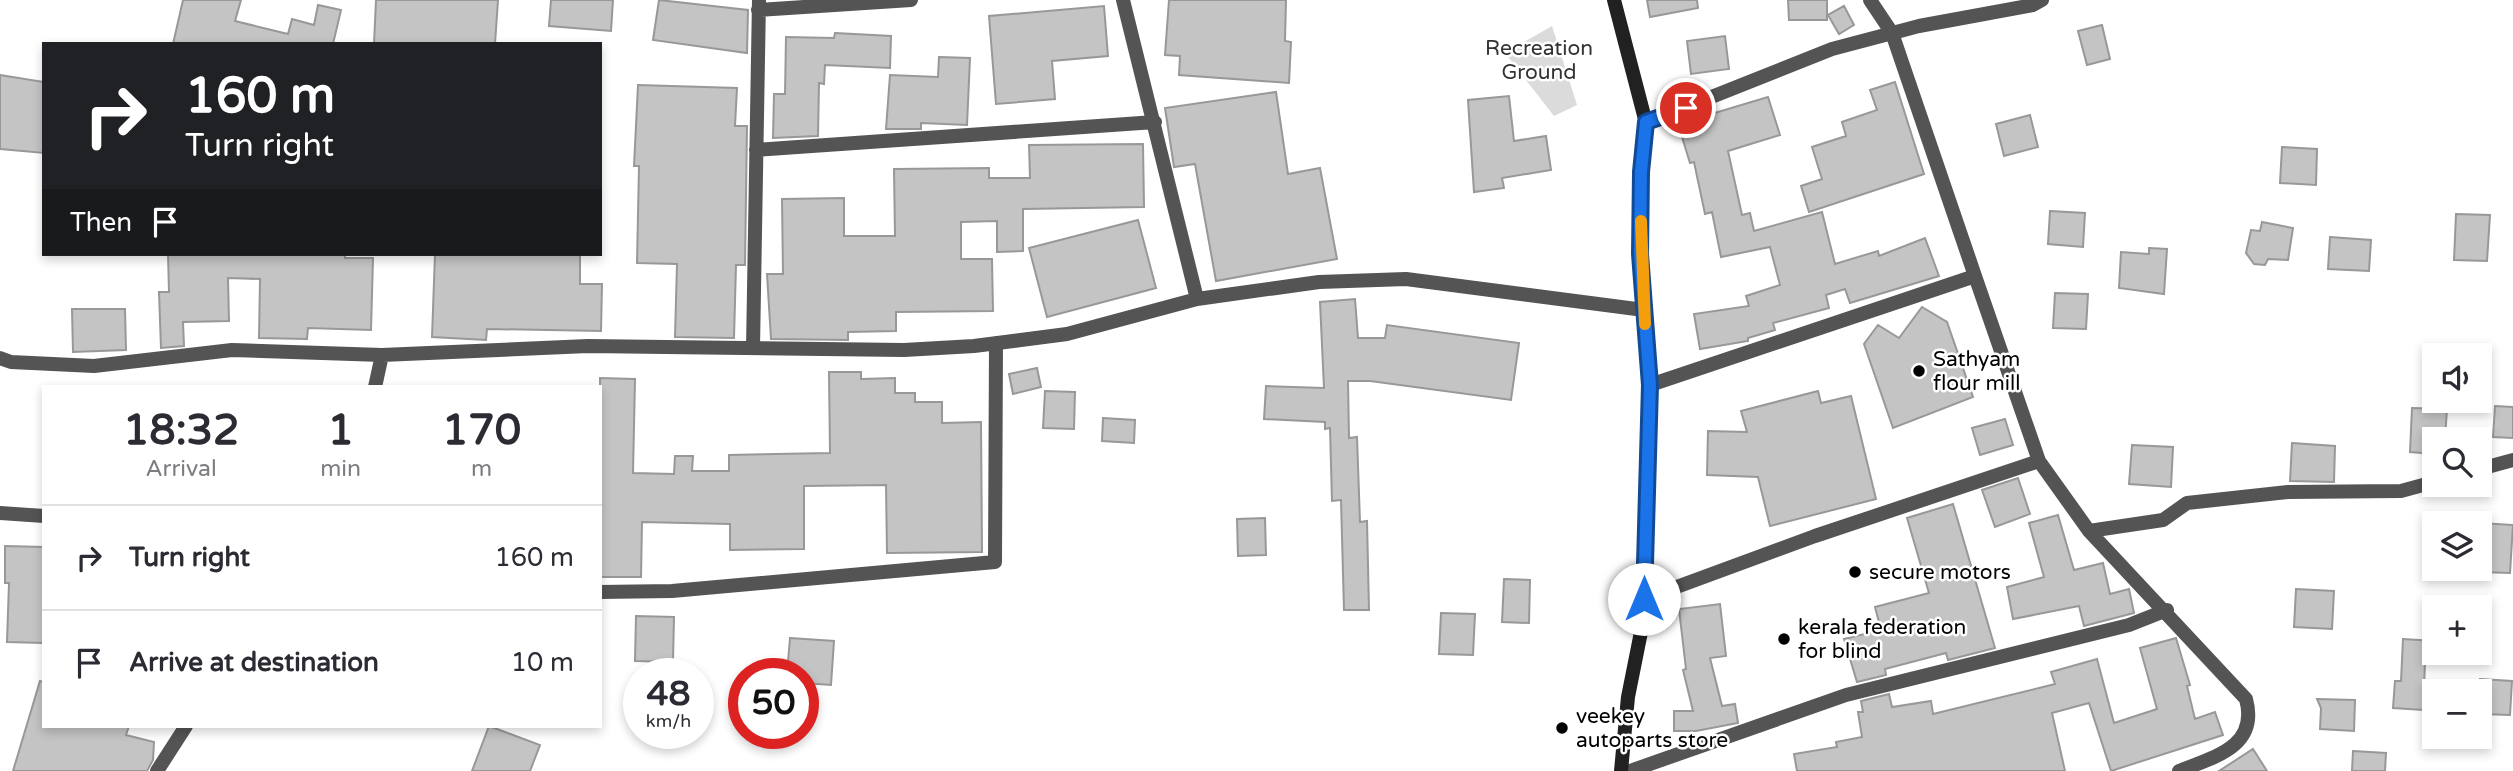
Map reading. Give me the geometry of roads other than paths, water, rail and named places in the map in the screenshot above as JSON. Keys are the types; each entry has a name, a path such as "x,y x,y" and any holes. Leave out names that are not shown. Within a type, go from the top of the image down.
{"main road":[{"path":"1614,0 1646,122 1641,172 1640,254 1650,385 1644,617 1628,697 1621,771"}],"street":[{"path":"754,348 758,5 911,0"},
{"path":"1123,0 1197,299"},
{"path":"1870,0 1892,33 2039,461 2090,531 2167,610 2246,699 2250,714 2239,741 2226,753 2179,771"},
{"path":"1646,122 1832,49 1892,33 2033,5 2042,0"},
{"path":"756,150 1154,122"},
{"path":"1650,385 1975,276"},
{"path":"0,358 11,362 94,366 232,350 382,355 589,346 904,350 1068,334 1197,299 1319,282 1406,279 1644,310"},
{"path":"602,592 673,591 995,562 996,343"},
{"path":"375,385 382,355"},
{"path":"2492,466 2513,460"},
{"path":"1644,599 1815,536 2039,461"},
{"path":"2090,531 2164,520 2187,503 2288,492 2401,491 2422,485"},
{"path":"0,513 42,516"},
{"path":"1630,771 1846,695 2129,625 2167,610"},
{"path":"157,771 185,728"}],"place":[{"name":"Sathyam flour mill","path":"1919,371"},
{"name":"secure motors","path":"1855,572"},
{"name":"kerala federation for blind","path":"1784,639"},
{"name":"veekey autoparts store","path":"1562,728"}],"park label":[{"name":"Recreation Ground","path":"1539,60"}]}
